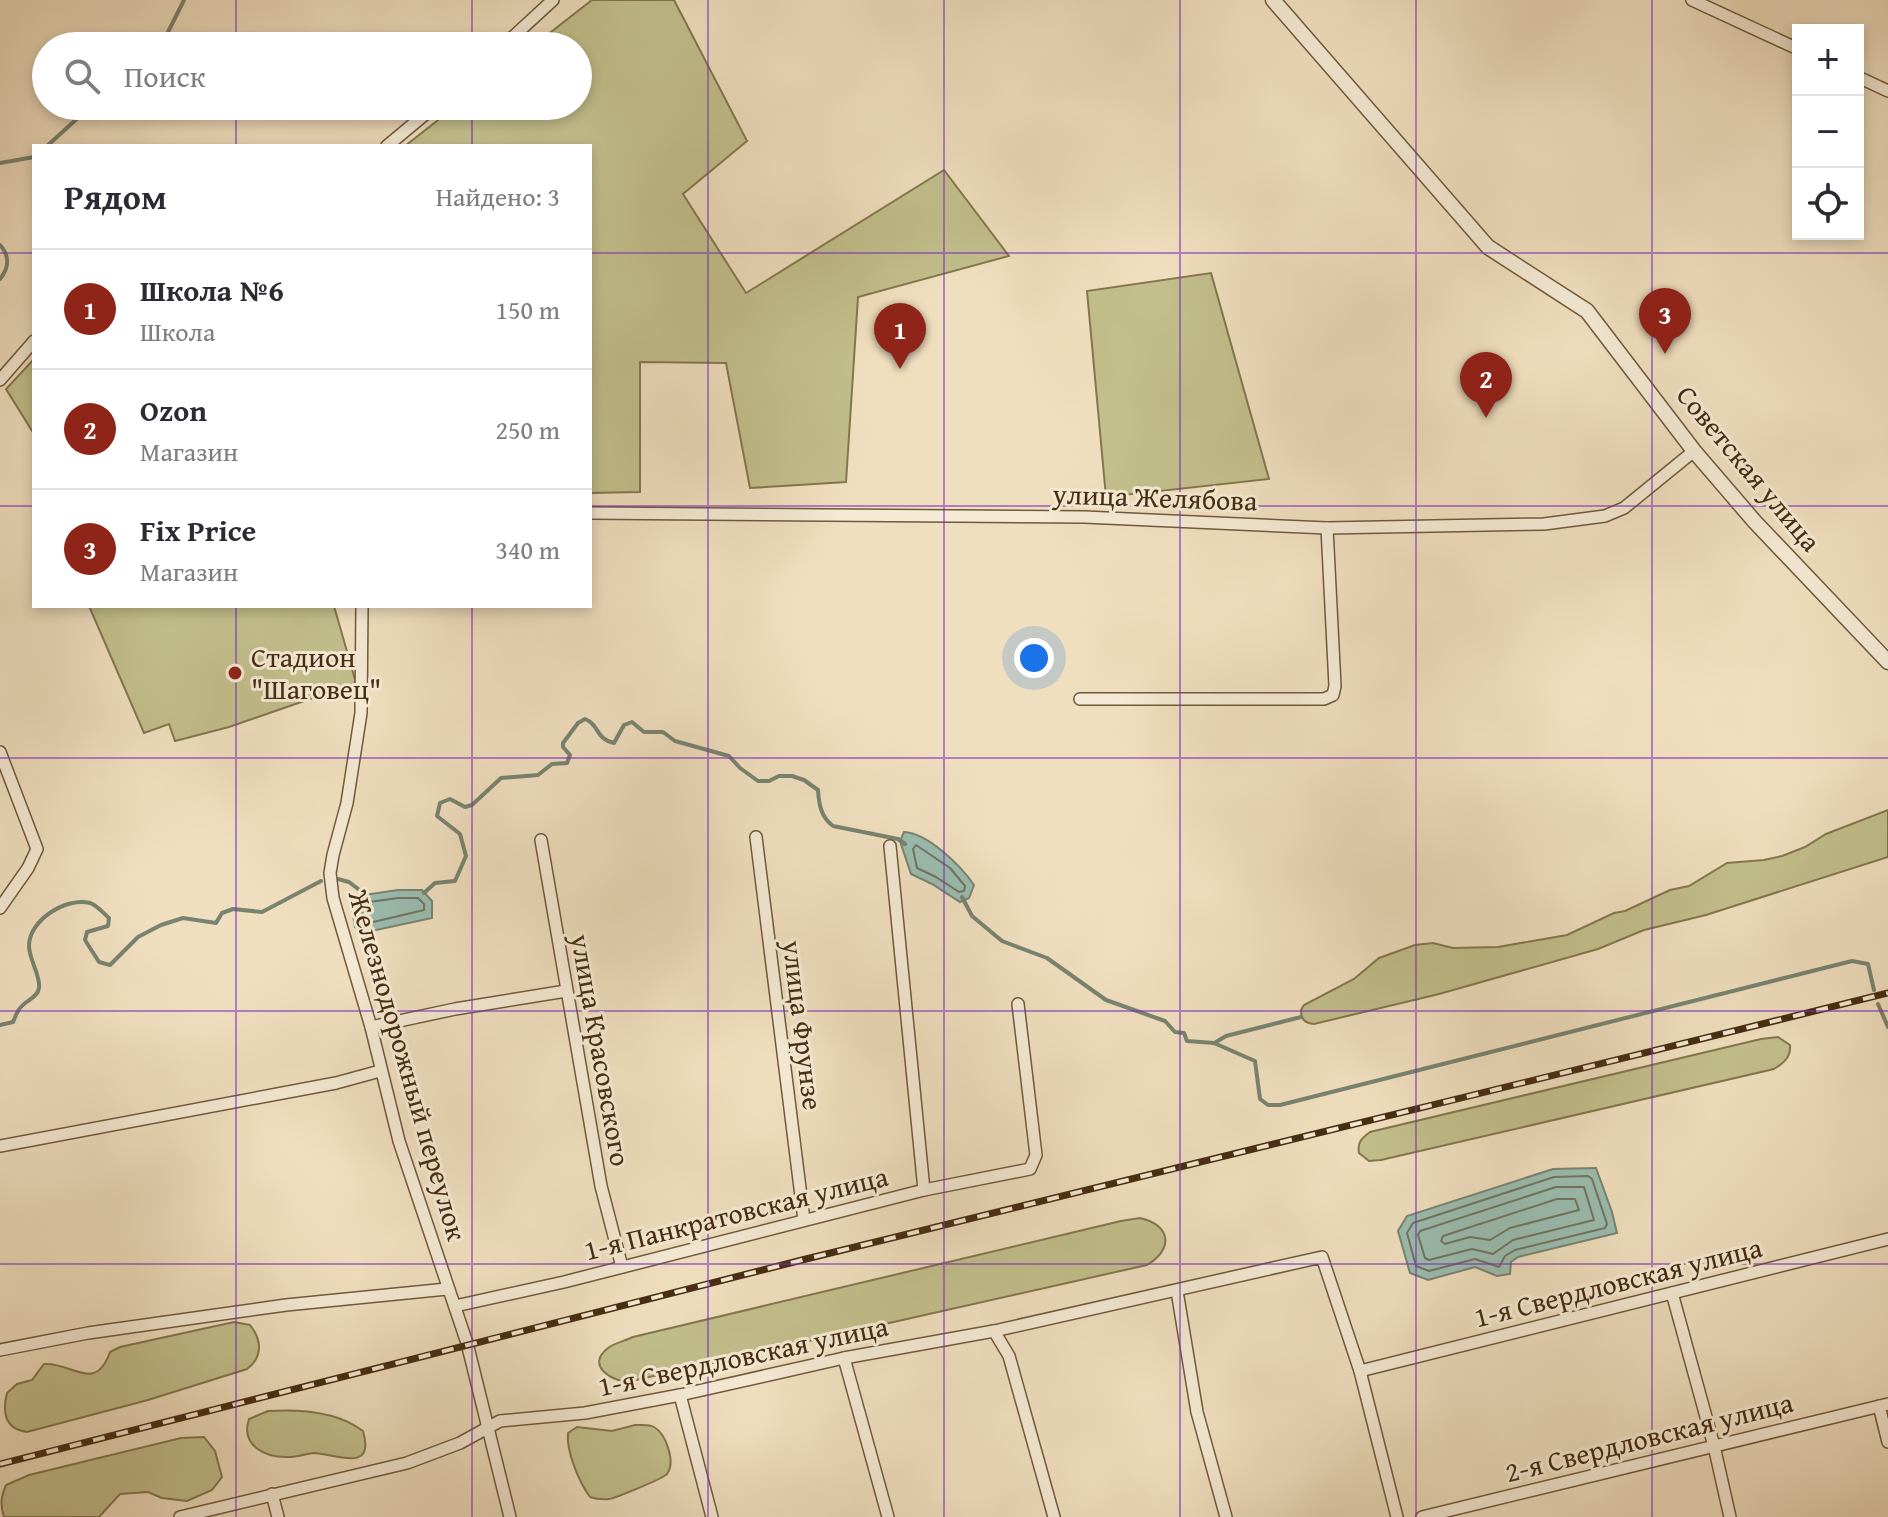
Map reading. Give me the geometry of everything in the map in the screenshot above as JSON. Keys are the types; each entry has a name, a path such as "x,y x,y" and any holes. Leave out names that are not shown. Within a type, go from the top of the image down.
{"street":[{"path":"518,32 553,0"},
{"name":"Советская улица","path":"1273,0 1488,247 1587,311 1694,451 1765,533 1888,662"},
{"path":"1692,0 1792,46"},
{"path":"1864,80 1888,91"},
{"path":"389,144 418,120"},
{"path":"0,380 32,343"},
{"name":"улица Желябова","path":"592,513 1084,517 1327,528 1544,524 1605,516 1624,508 1694,451"},
{"path":"1080,699 1324,699 1333,695 1327,528"},
{"name":"Железнодорожный переулок","path":"362,608 361,713 347,803 330,873 333,898 371,1027 399,1141 467,1343 510,1517"},
{"path":"0,752 36,842 36,855 0,908"},
{"name":"улица Фрунзе","path":"756,837 804,1220"},
{"name":"улица Красовского","path":"541,840 601,1186 622,1267"},
{"path":"890,846 924,1190"},
{"path":"371,1027 455,1009 566,991"},
{"name":"1-я Панкратовская улица","path":"455,1306 480,1303 924,1190 1030,1169 1036,1155 1018,1004"},
{"path":"0,1146 336,1083 380,1071"},
{"name":"1-я Свердловская улица","path":"180,1517 407,1463 460,1443 500,1421 585,1413 680,1395 844,1358 994,1331 1322,1257 1360,1371 1888,1239"},
{"path":"0,1350 88,1333 286,1305 447,1289"},
{"path":"1177,1291 1197,1412 1226,1517"},
{"path":"1672,1293 1730,1517"},
{"path":"994,1331 1009,1356 1054,1517"},
{"path":"844,1358 888,1517"},
{"path":"1360,1371 1397,1517"},
{"path":"680,1395 712,1517"},
{"path":"1883,1405 1888,1442"},
{"name":"2-я Свердловская улица","path":"1422,1517 1883,1405"},
{"path":"272,1494 278,1517"}],"shaded area":[{"path":"592,0 674,0 747,141 683,194 746,293 944,170 1009,256 858,297 846,482 750,488 726,363 640,362 640,492 592,493 592,144 408,144 438,120 592,120 592,32 551,32"},
{"path":"1211,273 1269,479 1106,497 1087,291"},
{"path":"32,361 32,431 6,389"},
{"name":"Стадион \"Шаговец\"","path":"90,608 335,608 356,683 229,727 175,741 169,724 144,733"},
{"path":"1888,810 1888,857 1706,915 1644,930 1598,949 1439,994 1314,1024 1305,1022 1302,1016 1304,1005 1354,979 1379,958 1415,945 1433,943 1453,948 1498,947 1567,935 1670,890 1689,886 1727,863 1782,856 1826,834"},
{"path":"1778,1037 1790,1045 1790,1049 1786,1059 1774,1069 1381,1160 1369,1161 1359,1153 1361,1141 1370,1132"},
{"path":"1140,1218 1158,1226 1165,1238 1162,1252 1147,1265 627,1382 608,1375 600,1366 599,1360 608,1348 633,1337"},
{"path":"234,1322 250,1325 259,1342 256,1359 247,1369 148,1400 27,1432 14,1427 7,1419 7,1393 17,1384 32,1380 44,1364 90,1374 104,1364 110,1352 120,1347"},
{"path":"268,1411 305,1411 342,1419 363,1431 364,1453 350,1458 314,1453 280,1457 264,1453 252,1443 247,1428 249,1419"},
{"path":"635,1425 652,1426 662,1436 670,1456 667,1474 613,1498 590,1497 574,1466 568,1433 577,1427 612,1431"},
{"path":"204,1437 215,1451 222,1477 212,1490 187,1501 162,1498 148,1492 120,1494 99,1517 4,1517 2,1501 6,1485 29,1475 181,1438"}],"water":[{"path":"904,832 933,844 961,869 974,885 969,898 960,902 911,874 900,841"},
{"path":"422,890 432,901 432,918 367,932 355,927 350,897"},
{"path":"1596,1168 1617,1233 1518,1257 1511,1262 1510,1274 1497,1276 1475,1267 1428,1280 1410,1273 1398,1231 1407,1216 1553,1169"}],"waterway":[{"path":"168,32 184,0"},
{"path":"49,144 76,120"},
{"path":"0,163 32,157"},
{"path":"0,245 7,262 0,279"},
{"path":"424,893 435,883 455,881 466,856 460,834 437,816 440,803 450,799 465,807 472,805 501,778 538,775 552,764 567,763 570,755 563,743 578,723 585,719 604,738 614,743 624,725 632,722 644,732 663,732 675,741 729,756 758,781 769,781 779,776 804,780 818,790 821,810 833,826 898,839 905,844"},
{"path":"338,879 349,882 366,895"},
{"path":"0,1025 13,1022 20,1008 38,991 29,946 31,936 42,919 60,907 90,903 109,918 108,926 87,932 85,940 99,962 110,965 138,937 161,925 183,918 216,923 222,913 233,909 262,912 321,881"},
{"path":"962,897 972,916 1002,941 1047,958 1106,1000 1165,1021 1175,1032 1184,1033 1187,1041 1214,1043 1255,1061 1260,1099 1268,1105 1280,1105 1852,961 1868,964 1874,990"},
{"path":"1878,1004 1888,1027"},
{"path":"1216,1042 1226,1036 1301,1017"}],"railway":[{"path":"0,1464 802,1260 1888,993"}],"place":[{"name":"Fix Price","path":"1665,354"},
{"name":"Школа №6","path":"900,369"},
{"name":"Ozon","path":"1486,418"},
{"name":"Стадион \"Шаговец\"","path":"235,673"}]}
